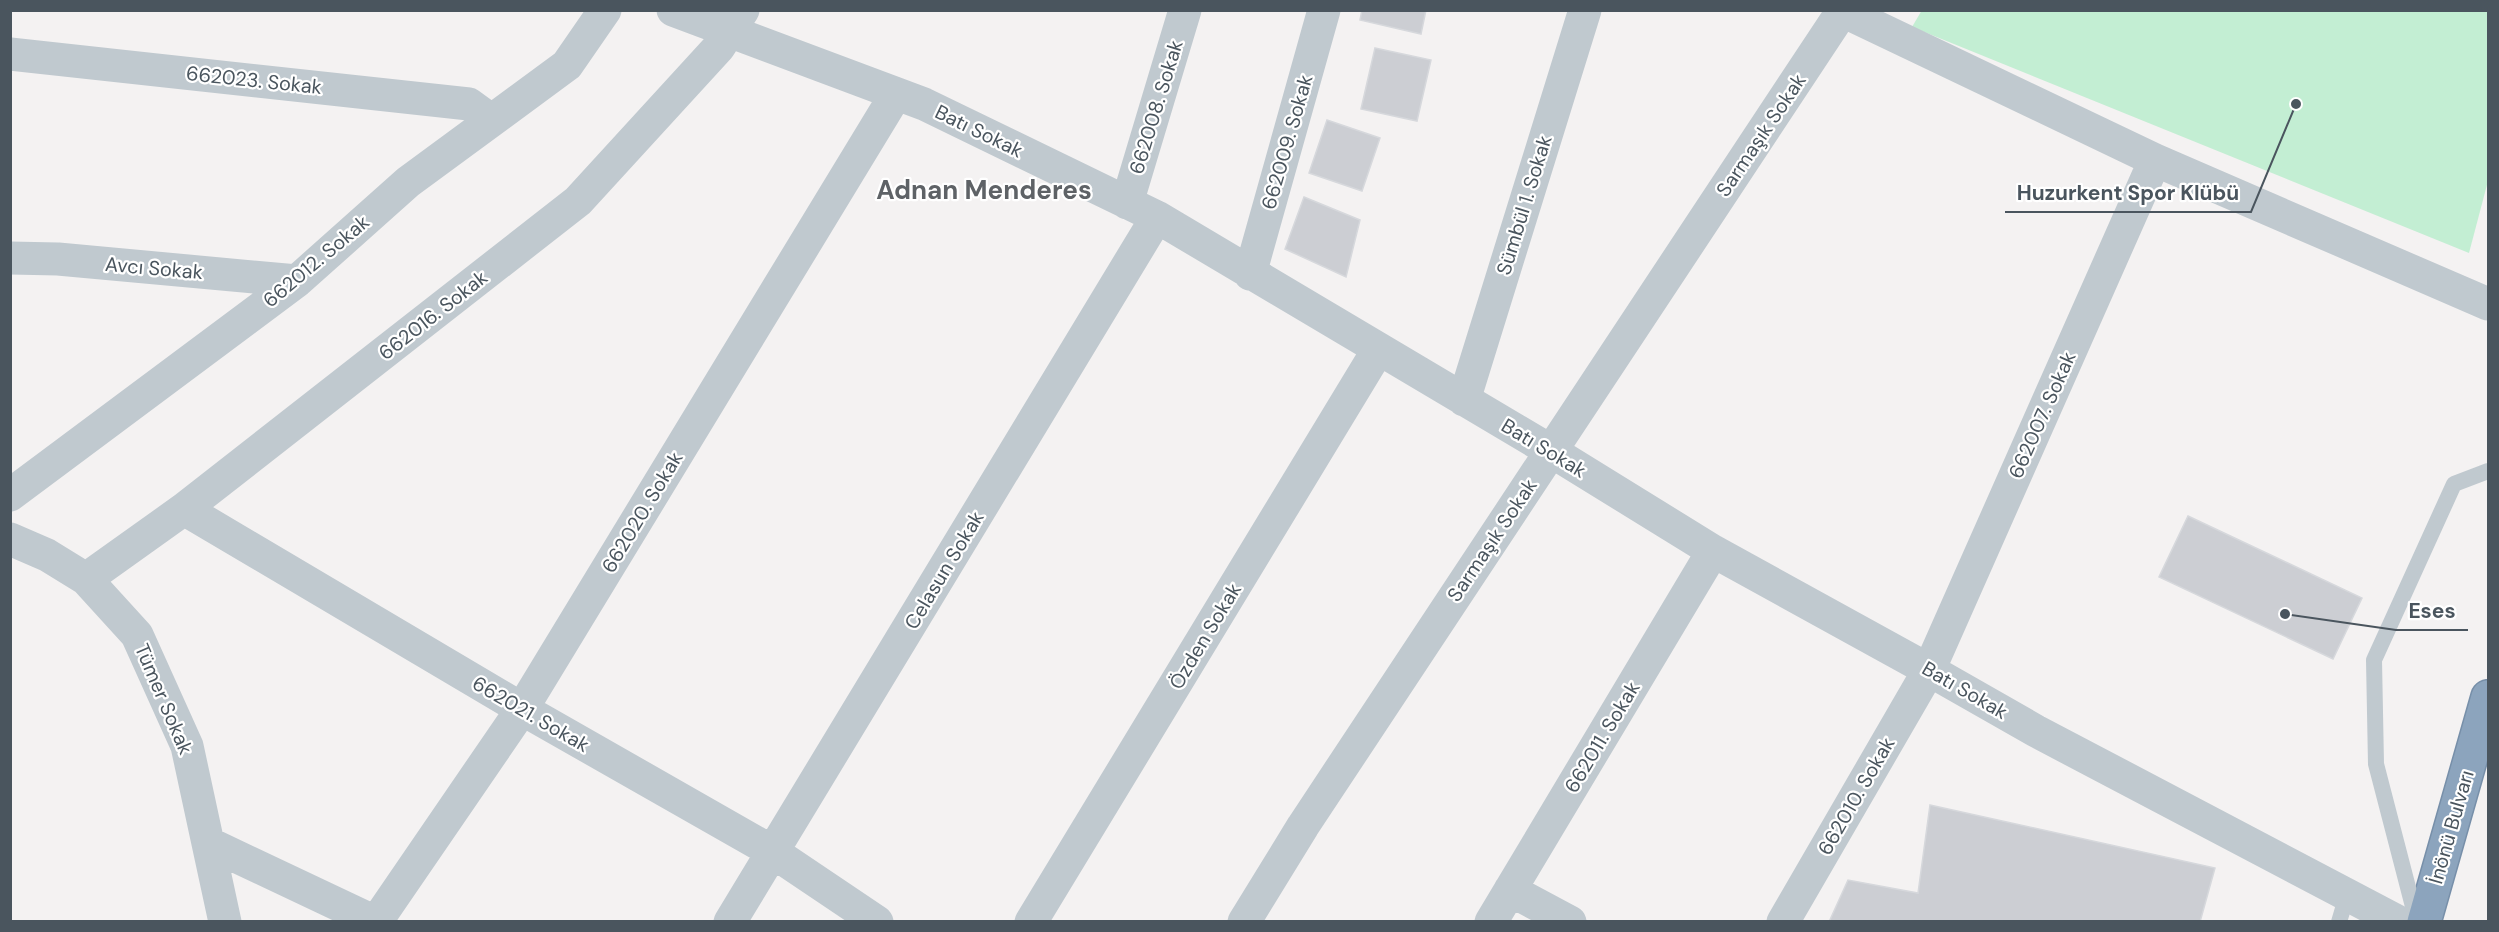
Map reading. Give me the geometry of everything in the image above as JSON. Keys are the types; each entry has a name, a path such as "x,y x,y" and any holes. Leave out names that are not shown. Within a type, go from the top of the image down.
{"highway":[{"name":"İnönü Bulvarı","path":"2424,921 2488,697"}],"street":[{"name":"662012. Sokak","path":"10,495 297,281 408,182 567,65 604,10"},
{"name":"Batı Sokak","path":"673,10 736,22 896,94 924,104 1157,218 1551,451 1713,551 1929,670 2343,908 2399,921"},
{"name":"662008. Sokak","path":"1127,203 1185,10"},
{"name":"662009. Sokak","path":"1250,274 1324,10"},
{"name":"Sümbül 1. Sokak","path":"1464,400 1585,10"},
{"path":"1843,11 2155,160 2488,304"},
{"name":"Sarmaşık Sokak","path":"1244,921 1303,826 1843,11"},
{"name":"662016. Sokak","path":"86,579 184,510 578,201 719,47 736,22"},
{"name":"662023. Sokak","path":"10,54 469,104 492,120"},
{"name":"662020. Sokak","path":"376,921 522,709 896,94"},
{"name":"662007. Sokak","path":"1929,670 2155,160"},
{"name":"Celasun Sokak","path":"730,921 1157,218"},
{"name":"Avcı Sokak","path":"10,258 58,259 297,281"},
{"name":"Özden Sokak","path":"1031,921 1378,350"},
{"name":"662021. Sokak","path":"184,510 522,709 773,852 877,921"},
{"name":"Tümer Sokak","path":"10,539 47,555 86,579 137,635 187,746 225,921"},
{"name":"662011. Sokak","path":"1491,921 1713,551"},
{"name":"662010. Sokak","path":"1783,921 1929,670"},
{"path":"208,843 376,921"},
{"path":"1510,890 1570,921"}],"lane":[{"path":"2417,921 2376,764 2374,660 2454,484 2488,471"}],"green space":[{"path":"1922,10 2488,11 2488,181 2469,253 1912,27"}],"building":[{"path":"1362,10 1426,10 1421,34 1360,20"},
{"path":"1375,48 1431,60 1417,121 1361,109"},
{"path":"1327,120 1380,138 1362,191 1309,173"},
{"path":"1304,197 1360,220 1346,277 1285,249"},
{"path":"2188,516 2362,598 2333,659 2159,577"},
{"path":"1930,805 2215,868 2200,922 1829,922 1848,880 1918,893"}],"place":[{"name":"Huzurkent Spor Klübü","path":"2296,104"},
{"name":"Eses","path":"2285,614"}],"district":[{"name":"Adnan Menderes","path":"984,190"}]}
